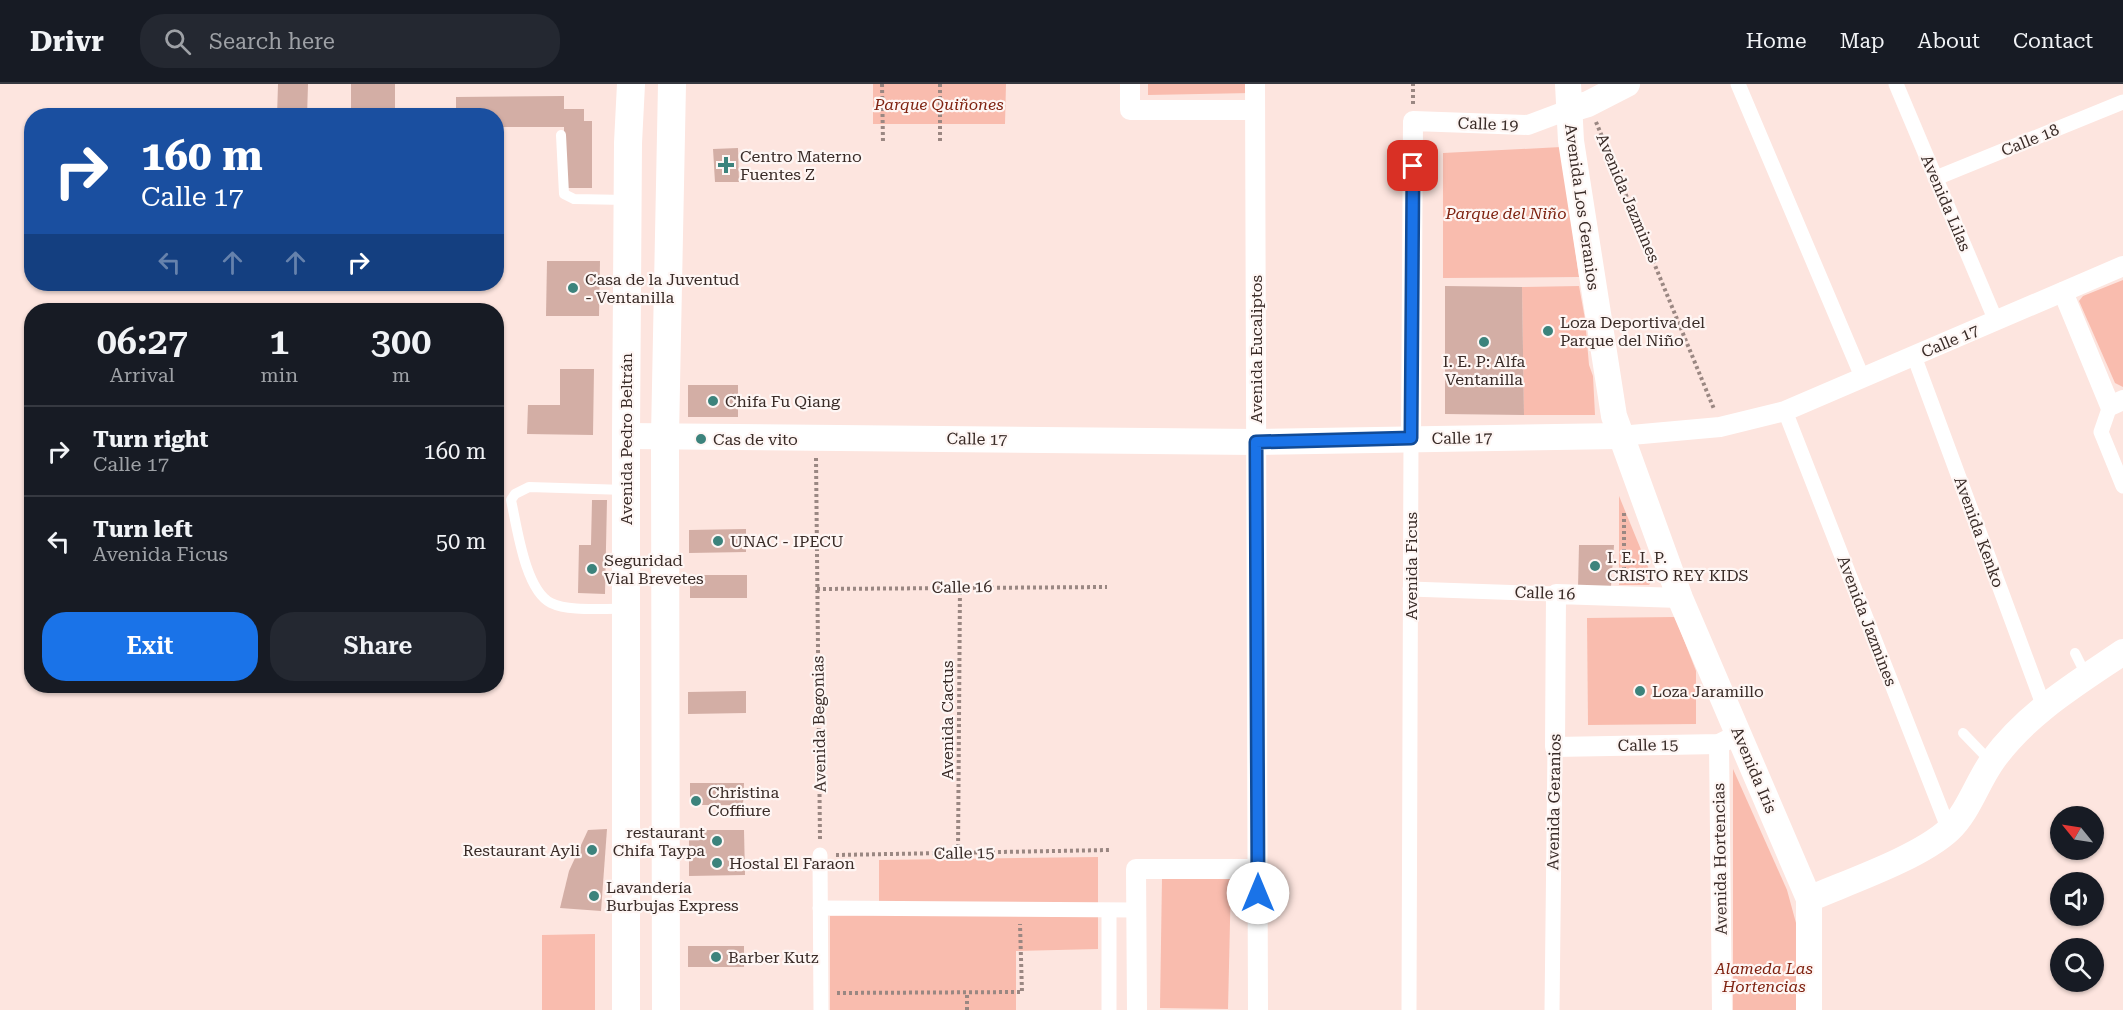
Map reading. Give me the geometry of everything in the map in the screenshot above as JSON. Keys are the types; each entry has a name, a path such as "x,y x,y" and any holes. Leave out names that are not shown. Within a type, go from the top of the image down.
{"main road":[{"name":"Avenida Pedro Beltrán","path":"626,1010 626,436 631,84"},
{"path":"666,1010 665,436 672,84"}],"street":[{"path":"1130,84 1130,110 1255,110"},
{"name":"Avenida Eucaliptos","path":"1255,84 1258,1010"},
{"name":"Avenida Los Geranios","path":"1568,84 1578,107 1614,416 1620,436"},
{"name":"Calle 19","path":"1413,121 1528,125 1578,107 1627,84"},
{"path":"1738,84 1863,379"},
{"name":"Avenida Lilas","path":"1896,84 1996,321"},
{"name":"Calle 18","path":"1936,178 2123,102"},
{"name":"Avenida Ficus","path":"1408,1010 1413,121"},
{"name":"Calle 17","path":"626,436 1256,442 1620,436 1719,427 1785,411 2123,266"},
{"path":"2063,292 2116,403 2101,432 2123,486"},
{"name":"Avenida Kenko","path":"1914,356 2044,707"},
{"name":"Avenida Jazmines","path":"1785,411 1949,830"},
{"name":"Avenida Iris","path":"1620,436 1729,739 1809,899 1809,1010"},
{"name":"Calle 16","path":"1410,589 1680,598"},
{"name":"Avenida Geranios","path":"1552,1010 1556,594"},
{"path":"1809,899 1905,857 1949,830 1960,817 1991,762 2017,729 2044,707 2123,652"},
{"name":"Calle 15","path":"1555,747 1729,739"},
{"name":"Avenida Hortencias","path":"1722,1010 1729,739"},
{"path":"820,855 821,1010"},
{"path":"1137,1010 1136,869 1257,869"},
{"path":"820,908 1136,910"},
{"path":"1109,911 1109,1010"}],"lane":[{"path":"561,135 564,194 566,196 574,199 628,200"},
{"path":"626,490 528,487 514,494 511,500 528,570 541,594 550,602 564,607 626,609"},
{"path":"2075,653 2087,677"},
{"path":"1963,733 1991,762"}],"path":[{"path":"882,84 883,142"},
{"path":"940,84 940,141"},
{"name":"Avenida Jazmines","path":"1578,107 1633,209 1719,427"},
{"name":"Avenida Begonias","path":"816,438 820,855"},
{"path":"1624,504 1624,596"},
{"name":"Calle 16","path":"817,589 1107,586"},
{"name":"Avenida Cactus","path":"958,853 960,587"},
{"name":"Calle 15","path":"820,855 1108,850"},
{"path":"821,993 1022,992 1019,910"},
{"path":"967,992 967,1010"}],"green space":[{"name":"Parque Quiñones","path":"873,84 1006,84 1005,124 873,124"},
{"path":"1148,84 1251,84 1251,93 1148,95"},
{"name":"Parque del Niño","path":"1561,147 1579,277 1443,278 1443,153"},
{"path":"2123,280 2123,387 2115,383 2079,301 2083,296"},
{"name":"Loza Deportiva del Parque del Niño","path":"1579,286 1585,319 1589,365 1593,376 1595,415 1524,415 1522,287"},
{"path":"1619,496 1653,579 1649,585 1619,585"},
{"path":"1675,617 1696,671 1696,724 1588,725 1587,618"},
{"name":"Alameda Las Hortencias","path":"1733,769 1787,890 1796,923 1797,1010 1733,1010"},
{"path":"1098,857 1098,949 1016,951 1016,1010 830,1010 830,916 879,915 879,860"},
{"path":"1162,878 1231,879 1228,1009 1160,1008"},
{"path":"595,934 595,1010 542,1010 542,935"}],"building":[{"path":"278,84 308,84 307,108 277,108"},
{"path":"351,84 395,84 395,108 351,108"},
{"path":"564,96 564,109 584,109 584,121 592,121 592,188 564,188 564,127 504,127 504,108 456,108 456,97"},
{"name":"Centro Materno Fuentes Z","path":"738,148 739,182 715,182 713,149"},
{"name":"Casa de la Juventud - Ventanilla","path":"547,261 600,261 599,316 546,316"},
{"name":"I. E. P: Alfa Ventanilla","path":"1445,286 1522,287 1524,415 1445,414"},
{"path":"560,369 594,369 593,435 527,434 528,405 560,405"},
{"name":"Chifa Fu Qiang","path":"688,385 738,385 738,417 688,417"},
{"name":"Seguridad Vial Brevetes","path":"592,500 607,500 605,594 578,593 579,545 591,545"},
{"name":"UNAC - IPECU","path":"746,529 746,552 689,553 689,530"},
{"name":"I. E. I. P. CRISTO REY KIDS","path":"1579,545 1614,545 1611,587 1578,588"},
{"path":"690,575 747,575 747,598 690,598"},
{"path":"746,691 746,713 688,714 688,692"},
{"path":"690,783 744,783 743,805 690,805"},
{"path":"607,829 601,911 560,908 569,871 588,830"},
{"path":"689,830 744,830 745,875 689,876"},
{"name":"Barber Kutz","path":"688,946 744,946 744,967 688,967"}],"place":[{"name":"Centro Materno Fuentes Z","path":"726,165"},
{"name":"Casa de la Juventud - Ventanilla","path":"573,288"},
{"name":"Loza Deportiva del Parque del Niño","path":"1548,331"},
{"name":"I. E. P: Alfa Ventanilla","path":"1484,342"},
{"name":"Chifa Fu Qiang","path":"713,401"},
{"name":"Cas de vito","path":"701,439"},
{"name":"UNAC - IPECU","path":"718,541"},
{"name":"I. E. I. P. CRISTO REY KIDS","path":"1595,566"},
{"name":"Seguridad Vial Brevetes","path":"592,569"},
{"name":"Loza Jaramillo","path":"1640,691"},
{"name":"Christina Coffiure","path":"696,801"},
{"name":"restaurant Chifa Taypa","path":"717,841"},
{"name":"Restaurant Ayli","path":"592,850"},
{"name":"Hostal El Faraon","path":"717,863"},
{"name":"Lavandería Burbujas Express","path":"594,896"},
{"name":"Barber Kutz","path":"716,957"}],"route":[{"path":"1258,893 1256,442 1411,438 1413,166"}]}
